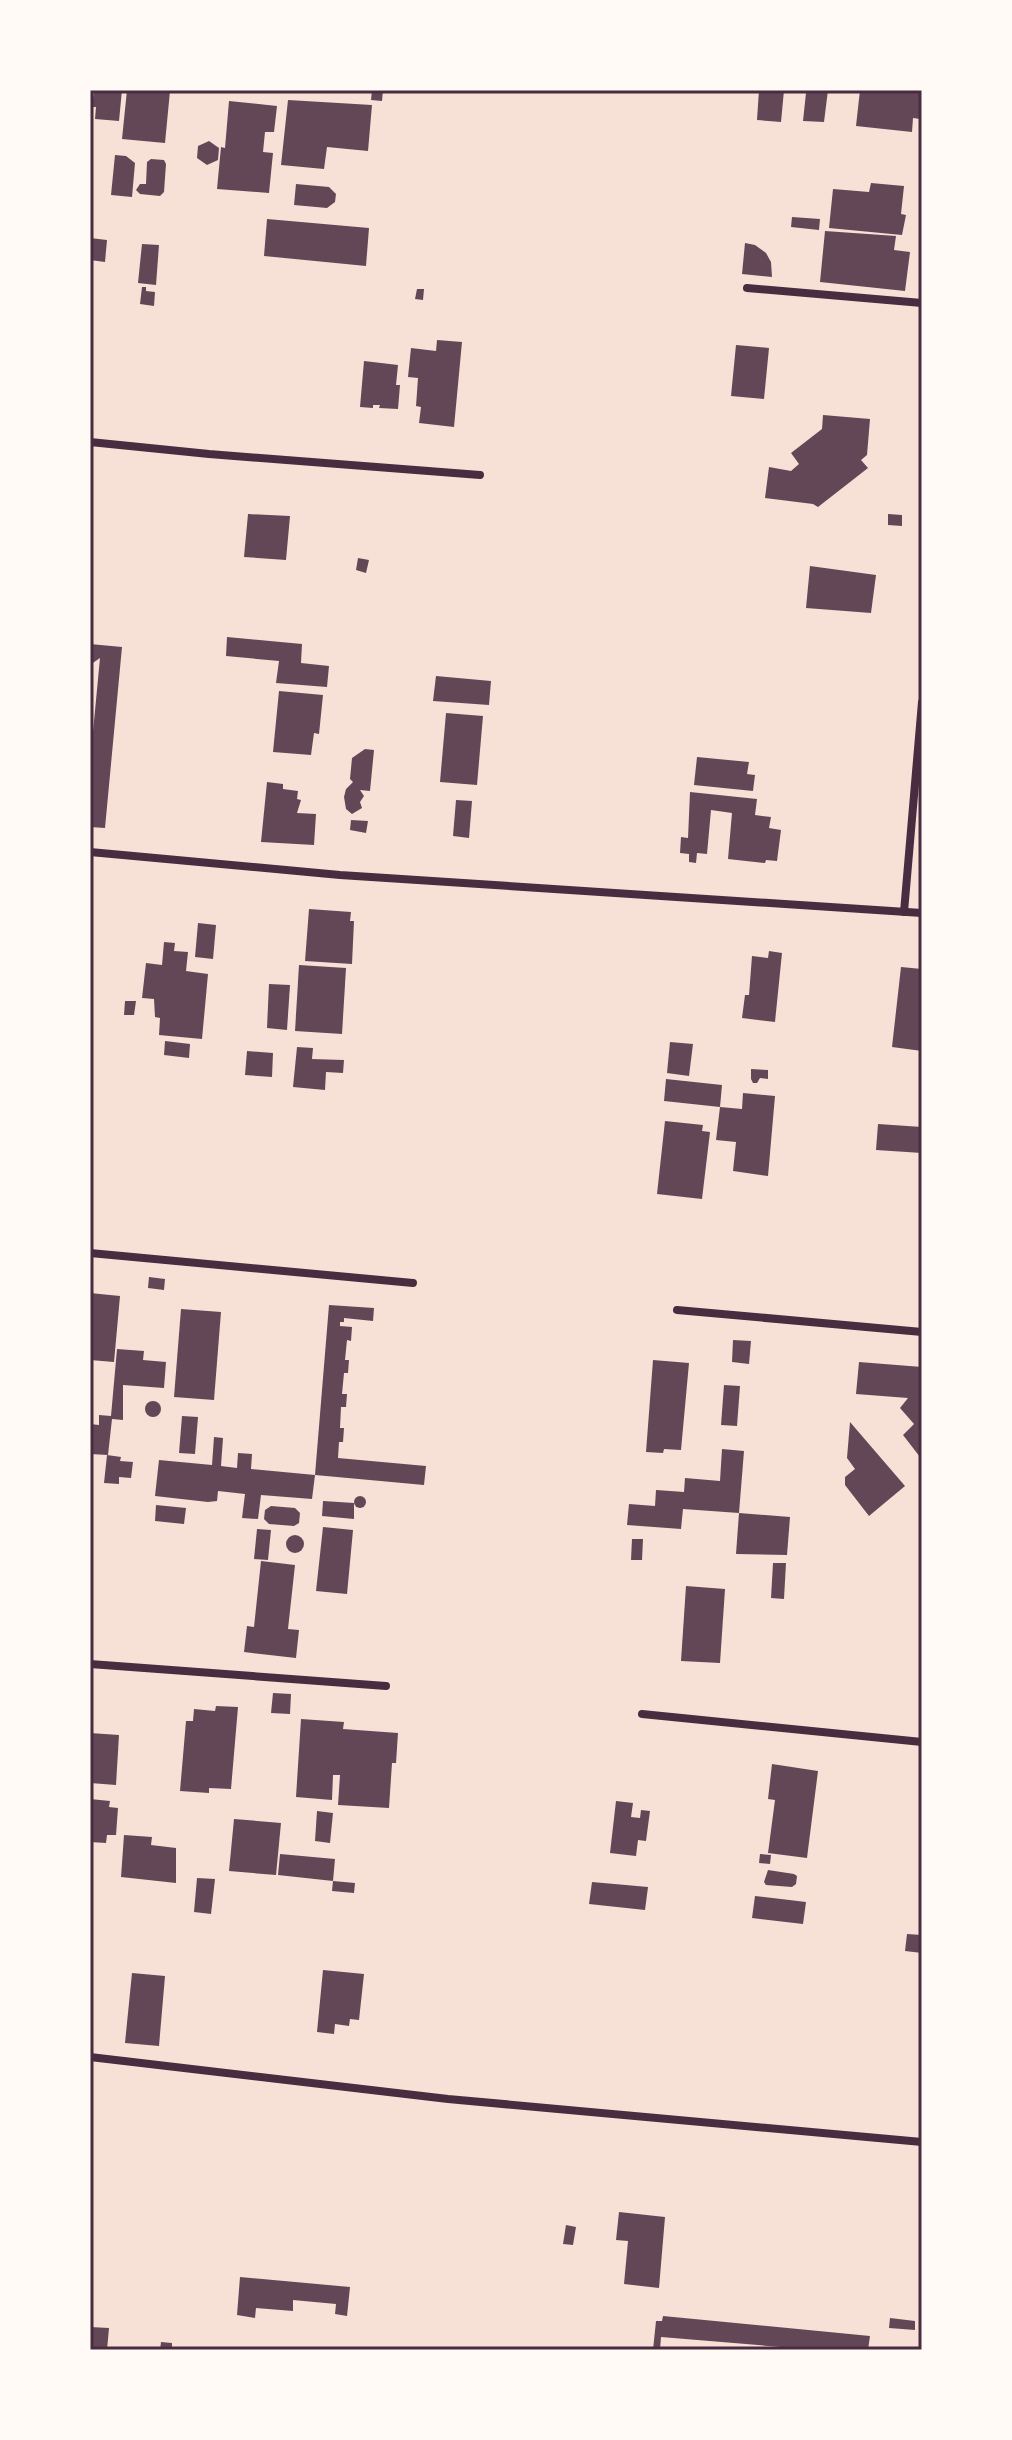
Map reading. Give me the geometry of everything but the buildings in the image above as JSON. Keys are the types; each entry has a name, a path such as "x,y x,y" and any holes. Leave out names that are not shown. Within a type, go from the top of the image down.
{"street":[{"path":"747,288 922,303"},
{"path":"90,442 480,475"},
{"path":"904,912 922,702"},
{"path":"90,852 340,875 922,913"},
{"path":"90,1253 413,1283"},
{"path":"677,1310 922,1332"},
{"path":"90,1664 386,1686"},
{"path":"642,1714 922,1742"},
{"path":"90,2057 463,2100 922,2142"}]}
